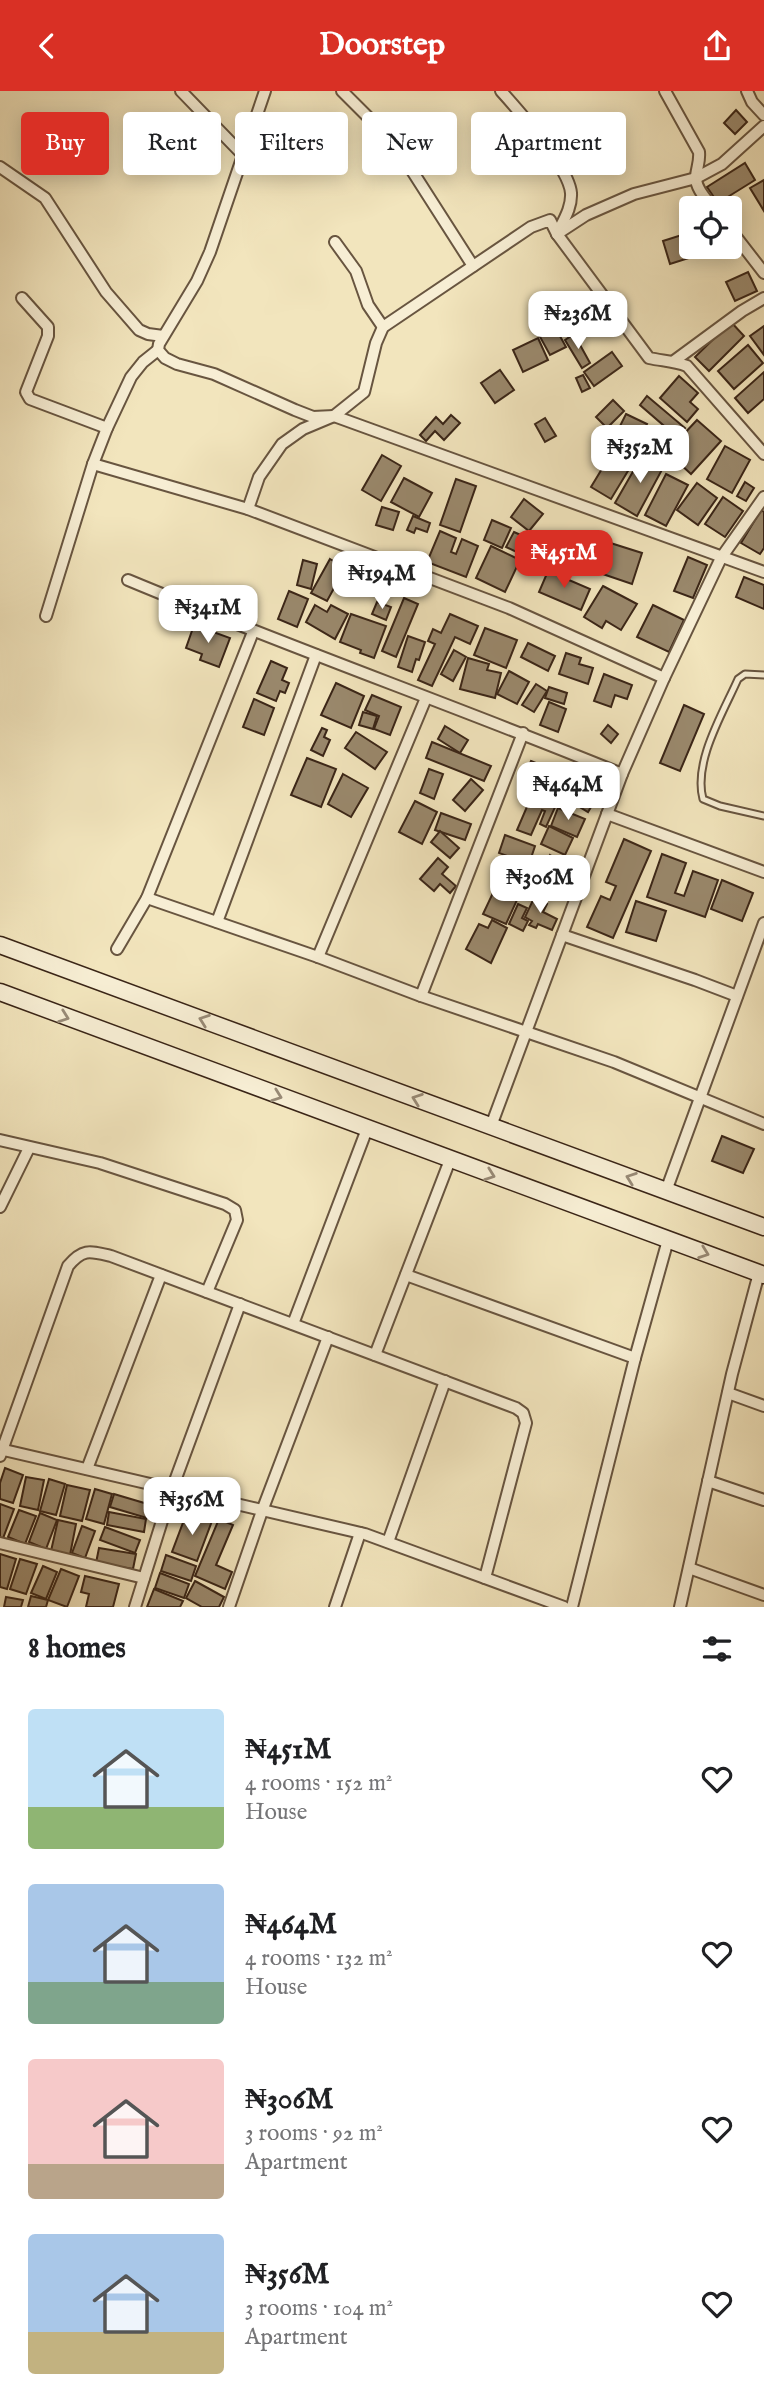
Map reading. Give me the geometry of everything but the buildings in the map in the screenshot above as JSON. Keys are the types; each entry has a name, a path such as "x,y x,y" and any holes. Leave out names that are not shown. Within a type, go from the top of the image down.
{"main road":[{"path":"0,945 764,1227"},
{"path":"0,992 762,1274"}],"street":[{"path":"181,91 235,147"},
{"path":"258,112 265,91"},
{"path":"342,91 402,155 473,266"},
{"path":"501,91 529,124 566,177 571,191 571,205 557,234"},
{"path":"665,91 699,152 700,163 696,177 705,196"},
{"path":"747,91 752,102 764,115"},
{"path":"557,234 586,215 634,194 696,177 722,164 754,138 764,126"},
{"path":"0,167 45,198 106,292 139,330 163,336"},
{"path":"46,616 93,464 107,428 131,377 143,362 158,350 163,336 197,281 236,175"},
{"path":"248,509 259,477 282,444 303,429 334,416 364,392 376,343 383,327 531,227 550,220 557,234 649,358 674,361 687,366 764,454"},
{"path":"335,241 356,271 368,305 383,327"},
{"path":"742,245 764,273"},
{"path":"22,298 48,327 48,336 26,392 30,399 107,428"},
{"path":"674,361 764,298"},
{"path":"158,350 165,358 177,364 214,375 313,417 334,416 764,572"},
{"path":"93,464 248,509 509,608 664,678"},
{"path":"491,1126 622,774 721,558 764,497"},
{"path":"128,580 253,632 523,733 622,774"},
{"path":"117,949 147,898 253,632"},
{"path":"216,922 316,655"},
{"path":"317,957 426,698"},
{"path":"421,996 523,733"},
{"path":"607,814 764,872"},
{"path":"147,898 614,1062 764,1124"},
{"path":"666,1191 764,923"},
{"path":"562,935 737,996"},
{"path":"293,1324 367,1129"},
{"path":"0,1140 100,1163 225,1204 235,1210 237,1220 207,1292"},
{"path":"0,1207 29,1148"},
{"path":"375,1355 450,1160"},
{"path":"572,1607 668,1240"},
{"path":"485,1578 526,1423 523,1413 516,1408 111,1256 89,1251 76,1256 68,1266 1,1451 360,1533 485,1578 546,1604 564,1607"},
{"path":"680,1607 728,1393 762,1274"},
{"path":"87,1469 162,1275"},
{"path":"406,1275 635,1358"},
{"path":"135,1607 172,1489 240,1304"},
{"path":"229,1607 328,1337"},
{"path":"388,1542 445,1381"},
{"path":"728,1393 764,1406"},
{"path":"708,1481 764,1500"},
{"path":"335,1607 360,1533"},
{"path":"0,1543 144,1578"},
{"path":"689,1568 764,1595"}],"lane":[{"path":"764,675 745,674 738,679 702,762 700,788 703,799 720,806 764,816"}]}
